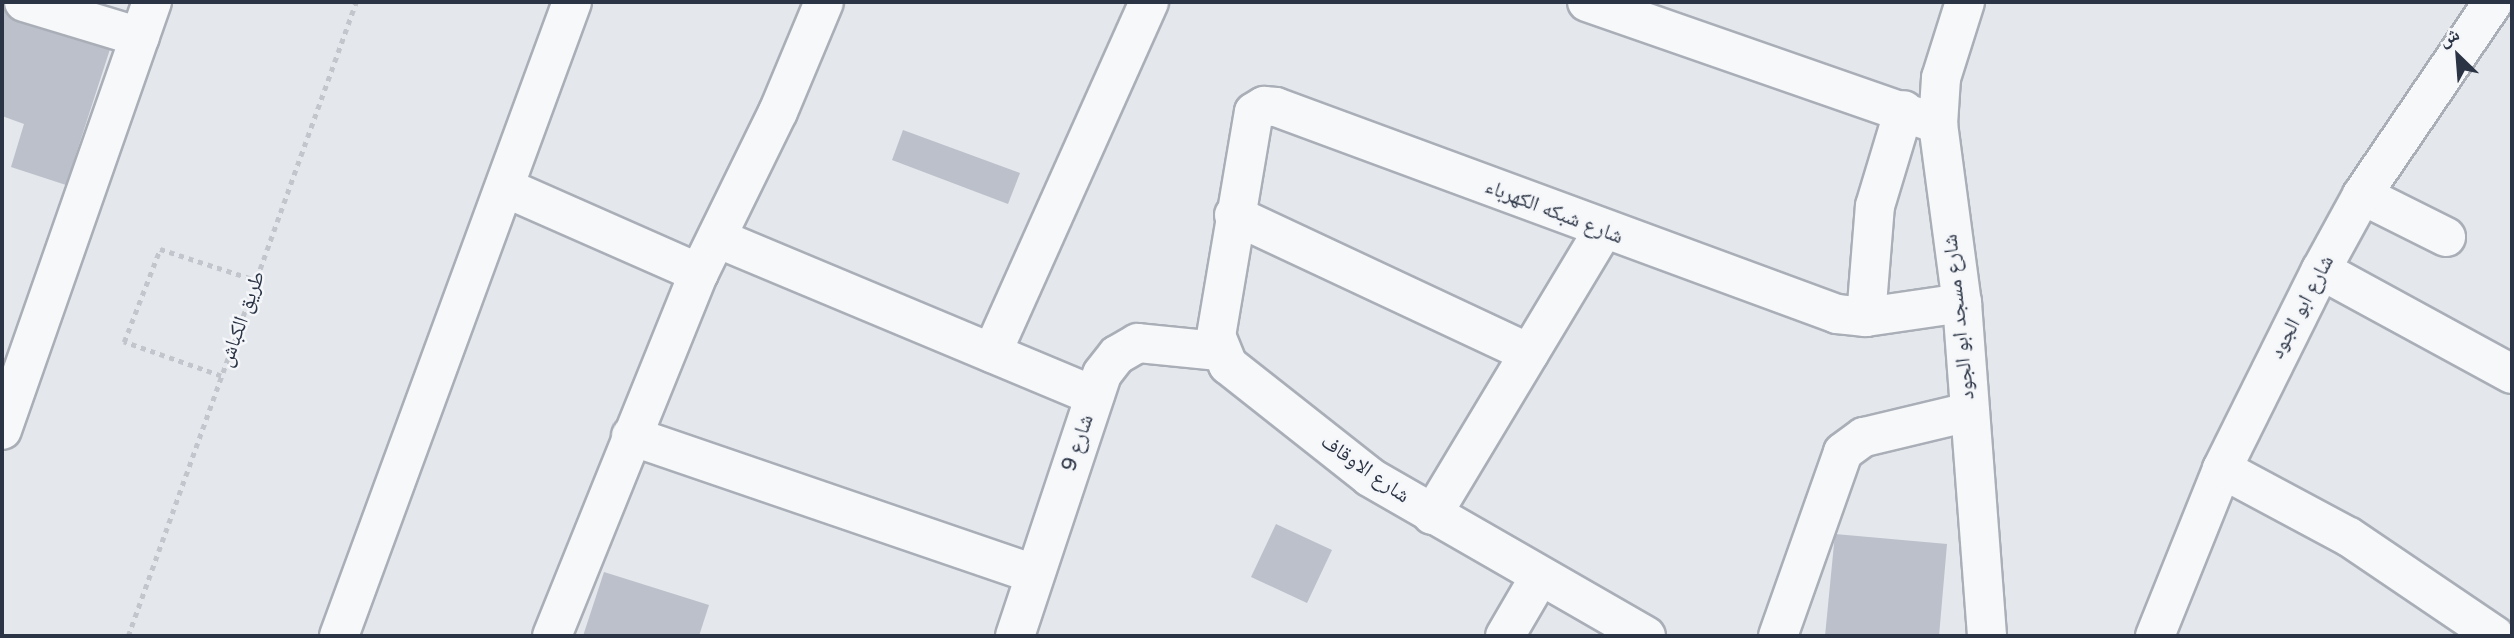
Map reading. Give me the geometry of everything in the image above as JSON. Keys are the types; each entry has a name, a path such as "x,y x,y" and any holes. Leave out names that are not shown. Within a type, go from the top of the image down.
{"street":[{"path":"24,2 140,37"},
{"path":"2,430 152,2"},
{"path":"339,636 506,188 572,2"},
{"path":"552,636 699,272 778,112 824,2"},
{"path":"992,353 1149,2"},
{"path":"1587,2 1921,117 1875,206 1866,317"},
{"name":"شارع مسجد ابو الجود","path":"1965,2 1941,78 1921,117 1962,303 1987,636"},
{"name":"شارع ابو الجود","path":"2155,636 2222,469 2321,270 2362,195 2493,2"},
{"name":"شارع شبكه الكهرباء","path":"1234,215 1250,123 1254,112 1264,106 1803,304 1866,317 1962,303"},
{"path":"506,188 699,272"},
{"path":"2362,195 2446,237"},
{"path":"1218,351 1216,337 1234,215 1529,353"},
{"path":"1432,515 1603,230"},
{"path":"717,238 1094,396"},
{"path":"2321,270 2512,374"},
{"name":"شارع 9","path":"1015,636 1102,374 1117,355 1138,343 1218,351"},
{"name":"شارع الاوقاف","path":"1218,351 1228,365 1370,477 1646,636"},
{"path":"1778,636 1843,452 1864,437 1969,412"},
{"path":"631,436 1034,574"},
{"path":"2222,469 2349,537 2495,636"},
{"path":"1505,636 1540,576"}],"path":[{"name":"طريق الكباش","path":"128,636 356,2"},
{"path":"221,376 124,342 160,249 256,280"}],"building":[{"path":"2,6 112,43 66,185 11,167 24,124 2,116"},
{"path":"903,130 1020,173 1008,204 892,160"},
{"path":"1276,524 1332,550 1307,603 1251,577"},
{"path":"1835,534 1947,544 1939,636 1825,636"},
{"path":"604,572 709,605 699,636 583,636"}]}
